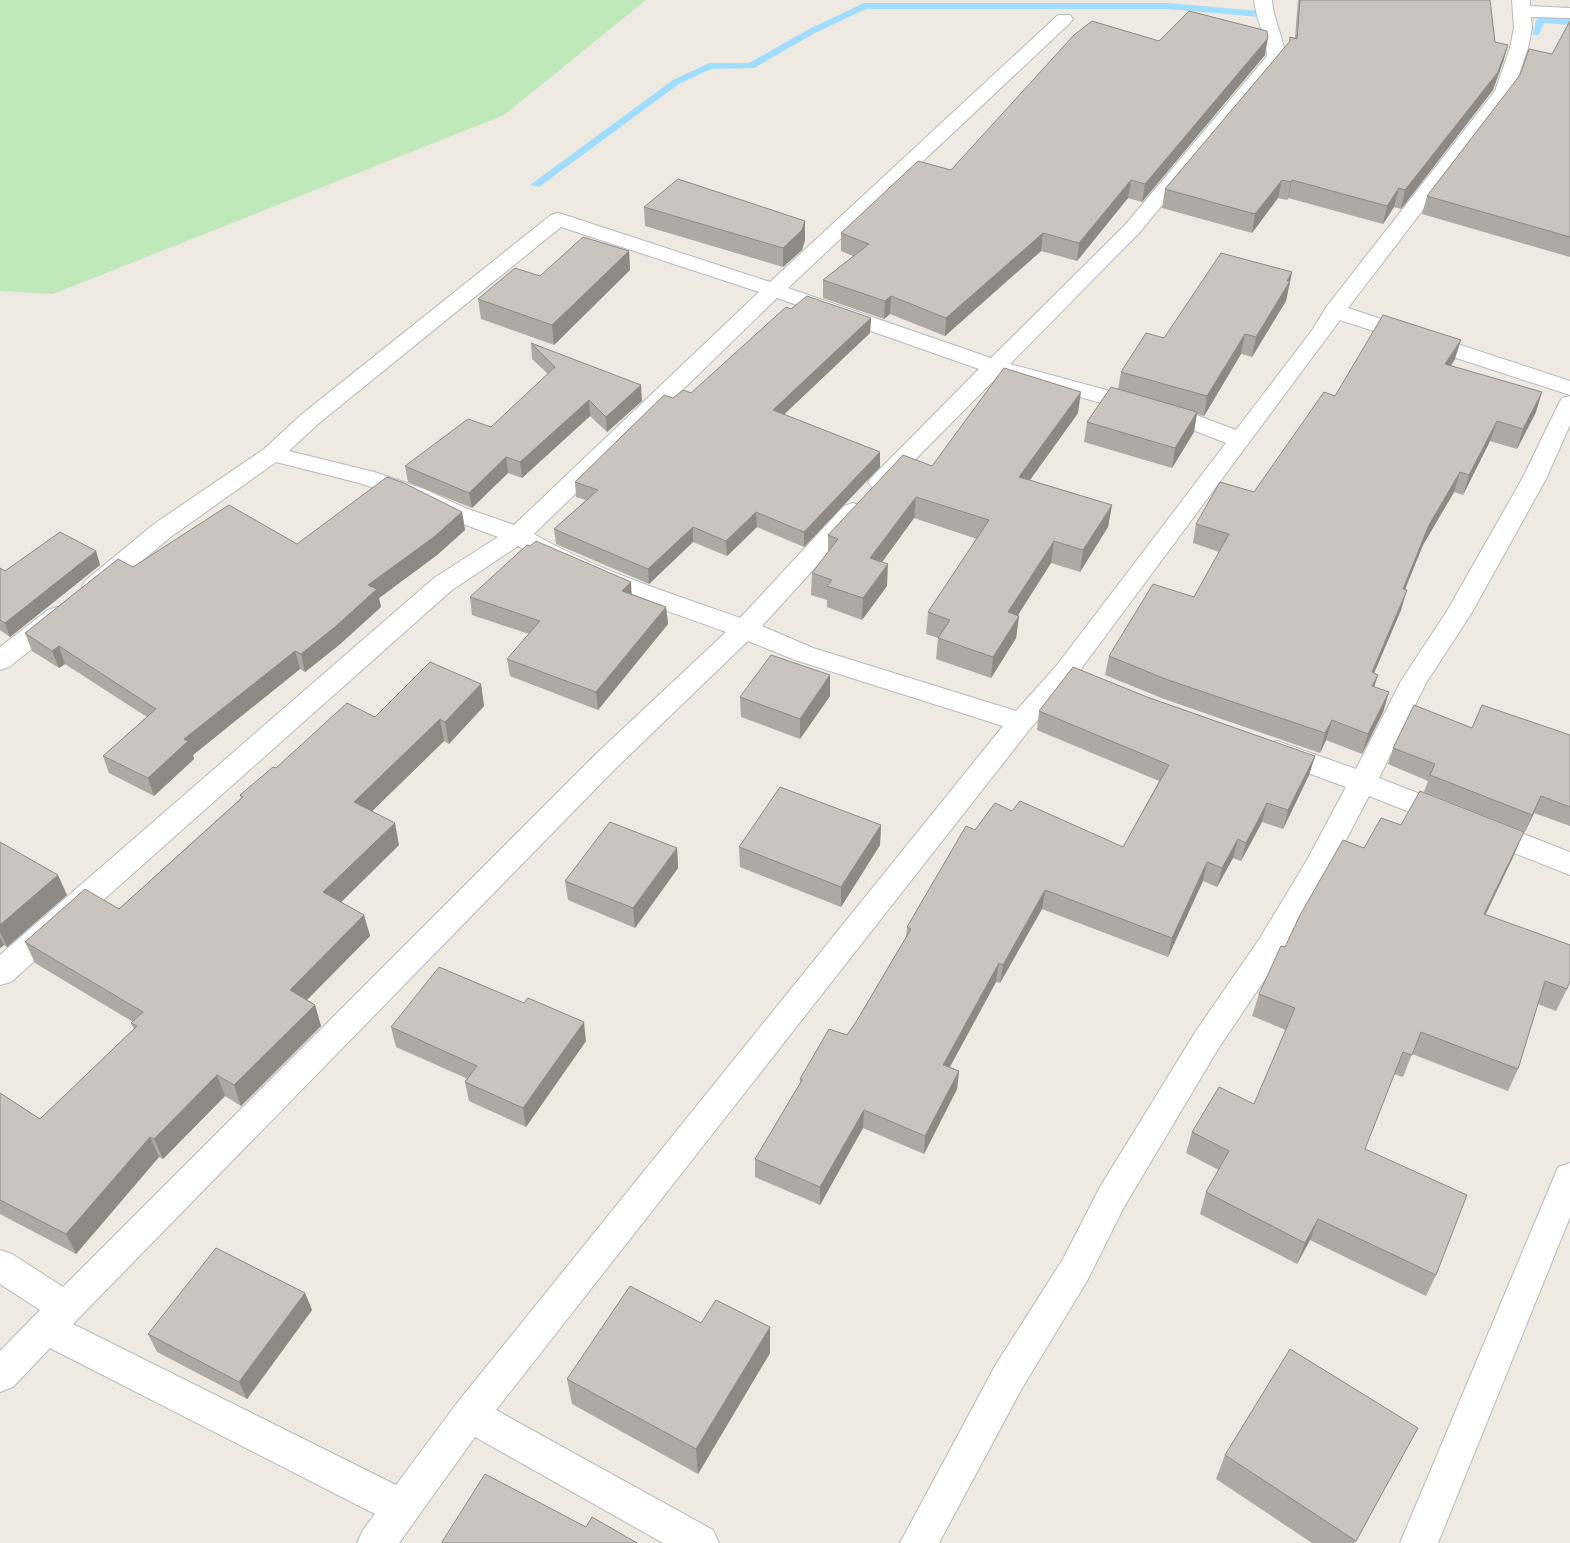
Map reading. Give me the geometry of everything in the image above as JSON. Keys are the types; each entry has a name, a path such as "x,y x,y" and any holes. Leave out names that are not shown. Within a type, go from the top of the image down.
{"street":[{"path":"0,1375 606,761 745,629 871,492 1132,230 1276,57 1277,43 1268,22 1263,0"},
{"path":"376,1543 470,1415 1021,722 1066,671 1323,331 1335,311 1504,92 1522,22 1570,13"},
{"path":"0,973 443,584 518,535 772,291 1064,19"},
{"path":"0,661 163,530 272,454 310,418 558,219 825,307 994,367 1183,418 1240,440"},
{"path":"1335,311 1570,388"},
{"path":"919,1543 1008,1378 1075,1270 1112,1197 1207,1040 1271,946 1363,782 1414,680 1458,614 1534,479 1547,448 1570,404"},
{"path":"272,454 366,477 518,535 554,556 633,589 745,629 804,654 1021,722"},
{"path":"1066,671 1093,684"},
{"path":"1256,744 1363,782 1570,864"},
{"path":"1419,1543 1570,1177"},
{"path":"0,1265 55,1318 402,1508"},
{"path":"470,1415 700,1543"}],"green space":[{"path":"0,0 646,0 504,115 53,294 0,291"}],"building":[{"path":"1300,0 1490,0 1495,42 1508,45 1498,72 1405,190 1399,188 1387,206 1292,180 1291,182 1282,180 1255,214 1165,189 1290,41 1290,37 1297,39"},
{"path":"1189,11 1267,31 1268,38 1145,184 1131,180 1079,243 1043,233 946,318 891,296 885,301 823,280 869,244 841,233 918,161 951,170 1074,35 1092,21 1159,41"},
{"path":"1570,21 1570,237 1427,196 1520,75 1529,49 1552,54"},
{"path":"678,179 805,221 802,230 783,248 644,207"},
{"path":"583,237 629,251 552,325 478,299 515,268 540,276"},
{"path":"1221,253 1292,272 1287,281 1290,281 1256,337 1245,334 1207,396 1121,372 1146,333 1164,338"},
{"path":"807,296 871,318 773,410 880,452 804,532 756,512 726,541 693,527 648,569 554,529 598,490 575,482 664,395 673,398 683,390 691,393 786,307 791,309"},
{"path":"1383,315 1461,340 1445,364 1542,392 1523,429 1497,421 1469,475 1460,472 1429,525 1403,589 1407,590 1372,672 1378,675 1372,686 1389,692 1368,734 1332,720 1325,733 1168,680 1109,656 1153,584 1194,597 1229,534 1196,524 1220,482 1254,492 1324,392 1335,396"},
{"path":"531,343 641,385 606,417 589,400 520,462 506,457 469,493 405,466 468,419 491,427 555,367"},
{"path":"1004,368 1081,392 1019,477 1112,505 1083,550 1054,541 1008,612 1019,616 993,657 938,638 950,620 928,612 989,520 916,497 870,558 888,564 863,598 827,586 832,580 812,573 838,539 828,535 903,455 932,466"},
{"path":"1111,387 1197,412 1175,448 1087,422"},
{"path":"387,477 404,483 462,512 434,537 368,585 377,589 335,627 301,654 295,651 184,739 188,741 148,778 103,756 156,709 59,646 52,651 25,633 118,559 133,567 229,505 297,544"},
{"path":"60,532 96,551 5,623 0,620 0,568 5,571"},
{"path":"536,541 631,582 622,591 666,607 596,692 507,659 540,621 470,597 527,545 530,546"},
{"path":"771,655 830,675 800,719 740,697"},
{"path":"430,662 481,684 445,722 440,719 354,802 395,823 323,892 364,915 290,990 315,1005 234,1085 217,1075 154,1139 150,1137 66,1234 0,1200 0,1093 40,1119 137,1026 131,1023 143,1012 25,942 85,889 119,909 243,797 240,795 273,767 276,768 347,703 375,717"},
{"path":"1073,667 1147,697 1315,756 1288,810 1267,803 1246,843 1238,839 1222,868 1207,862 1172,938 1045,890 1003,965 999,963 943,1065 959,1071 925,1136 864,1110 820,1187 755,1159 802,1080 800,1079 829,1029 847,1035 856,1022 911,929 907,927 966,826 975,830 995,803 1012,811 1020,801 1123,847 1169,765 1039,711"},
{"path":"1414,705 1472,728 1482,705 1570,735 1570,807 1541,796 1532,815 1430,775 1435,764 1393,748"},
{"path":"780,787 881,825 841,887 739,847"},
{"path":"1420,791 1524,832 1484,914 1570,945 1570,980 1567,989 1545,981 1518,1069 1421,1032 1412,1055 1403,1052 1365,1149 1467,1195 1436,1275 1318,1219 1305,1243 1206,1192 1229,1151 1192,1132 1219,1087 1254,1104 1295,1008 1259,994 1281,946 1285,947 1300,915 1343,840 1364,848 1381,818 1401,825"},
{"path":"610,822 677,848 633,908 565,881"},
{"path":"0,842 58,875 0,925"},
{"path":"439,967 524,1003 528,998 584,1022 523,1108 465,1082 477,1066 391,1027"},
{"path":"216,1248 305,1293 239,1382 148,1334"},
{"path":"630,1286 701,1323 716,1300 770,1327 696,1449 567,1379"},
{"path":"1290,1349 1418,1428 1356,1541 1225,1455"},
{"path":"485,1474 586,1527 592,1517 637,1543 443,1543"}],"waterway":[{"path":"535,185 676,82 709,66 751,66 812,31 864,6 1168,6 1260,14"},
{"path":"1536,33 1540,20 1570,22"}]}
